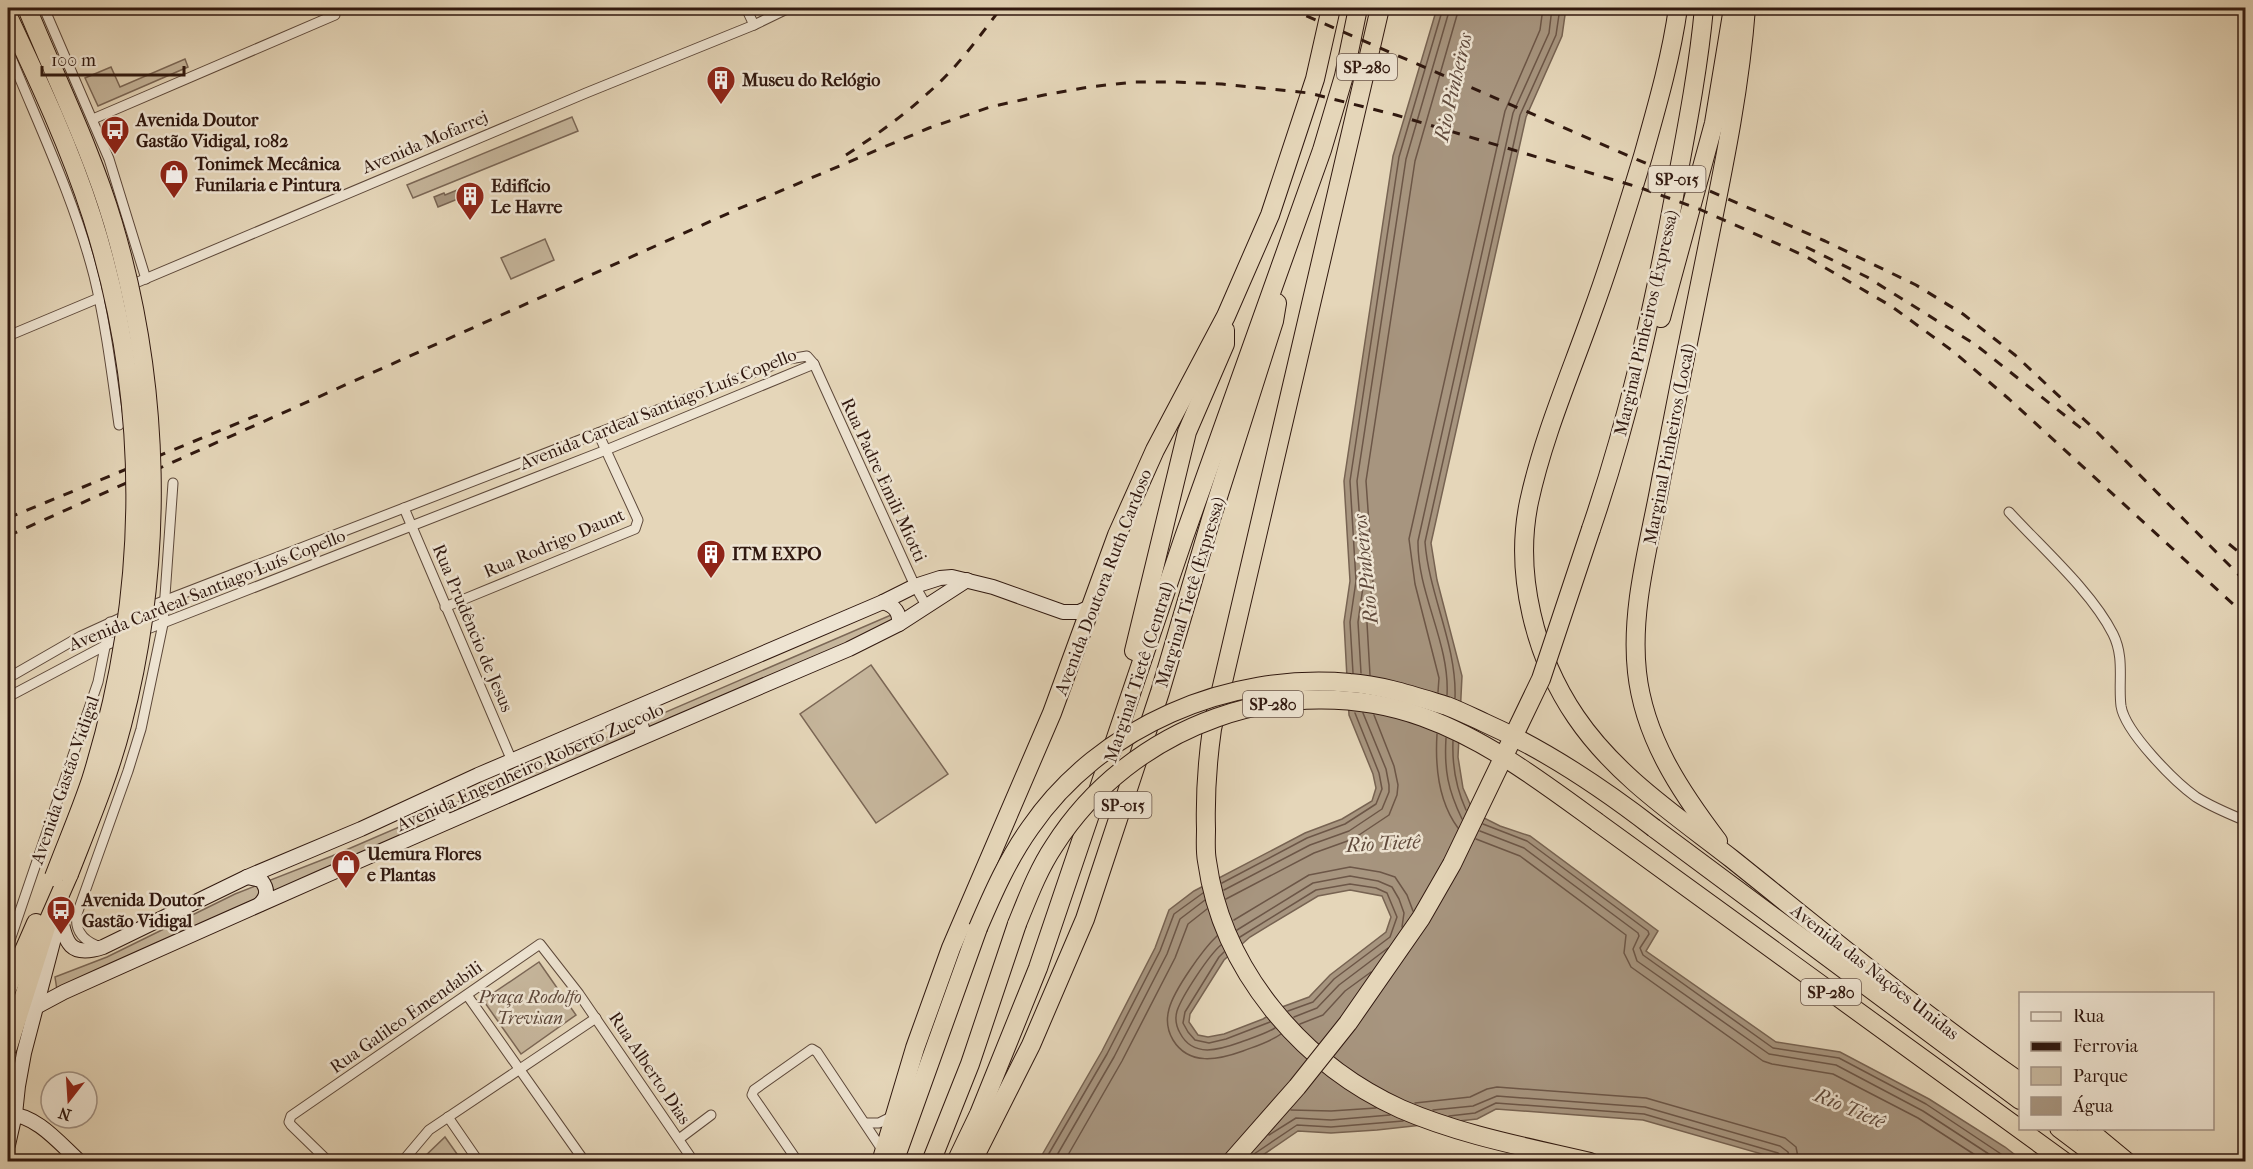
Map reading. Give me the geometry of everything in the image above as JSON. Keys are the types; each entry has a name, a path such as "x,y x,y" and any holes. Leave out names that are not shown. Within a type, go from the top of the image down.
{"highway":[{"path":"27,8 83,142 112,221 133,302 146,387 150,432 152,488 150,557 138,656 111,764 63,877"},
{"name":"Avenida Doutora Ruth Cardoso","path":"886,1158 895,1115 915,1048 951,948 1037,750 1136,489 1226,316 1270,215 1315,79 1331,8"},
{"name":"Marginal Tietê (Expressa)","path":"972,1161 1031,1046 1085,919 1160,692 1211,519 1274,321 1277,302 1276,280 1322,150 1346,68 1358,8"},
{"name":"SP-280","path":"1380,8 1212,729 1205,797 1206,860 1214,895 1236,952 1252,981 1272,1009 1299,1040 1363,1090 1402,1109 1473,1134 1590,1161"},
{"path":"1678,8 1672,51 1617,245 1537,472 1529,505 1525,565 1528,594 1539,638 1554,678 1576,717 1622,771 1670,812 1732,859"},
{"name":"Marginal Pinheiros (Expressa)","path":"1231,1161 1297,1087 1348,1023 1421,918 1447,873 1488,792 1541,679 1615,461 1644,350 1688,122 1704,8"},
{"path":"1644,350 1656,330 1669,292 1714,123 1732,8"},
{"name":"Marginal Pinheiros (Local)","path":"1732,859 1684,794 1659,750 1643,705 1637,673 1635,643 1639,600 1662,473 1733,122 1746,8"},
{"path":"8,16 49,106 92,218 122,334 134,434 135,560 120,664 105,730 63,877"},
{"name":"Marginal Tietê (Central)","path":"956,1161 979,1114 1038,968 1184,537 1276,280"},
{"path":"1068,878 1064,859 1113,728 1187,432 1225,344 1226,316"},
{"path":"886,1158 978,928 1008,862 1031,826 1068,784 1100,755 1162,716 1195,702 1230,692 1285,682 1353,683 1386,689 1449,707 1539,748 1618,800 2019,1099"},
{"name":"SP-280","path":"932,1161 970,1064 1017,924 1041,868 1054,844 1097,793 1123,770 1167,738 1205,720 1284,702 1326,698 1384,707 1420,716 1456,730 1492,750 1597,822 2019,1127"},
{"name":"Avenida das Nações Unidas","path":"1732,859 1878,976 2019,1081"},
{"name":"Avenida Gastão Vidigal","path":"8,987 63,877"},
{"name":"Avenida Gastão Vidigal","path":"8,1047 63,877"},
{"name":"SP-280","path":"2023,1130 2066,1161"},
{"path":"2062,1130 2103,1161"},
{"path":"2088,1130 2127,1161"}],"street":[{"path":"44,8 109,159 146,279"},
{"path":"746,8 754,25"},
{"name":"Avenida Mofarrej","path":"8,336 564,102 754,25 789,8"},
{"path":"93,119 335,15"},
{"path":"8,50 56,163 84,242 99,298 119,425"},
{"path":"84,242 111,240 131,226"},
{"name":"Avenida Cardeal Santiago Luís Copello","path":"8,678 110,622 165,600 796,357 809,357 814,364 606,450 106,645 8,697"},
{"name":"Rua Padre Emili Miotti","path":"814,364 915,586 927,607"},
{"path":"598,433 606,450"},
{"name":"Rua Rodrigo Daunt","path":"445,607 627,534 637,527 638,520 606,450"},
{"path":"503,470 509,487"},
{"path":"103,947 92,944 82,936 78,929 77,914 141,729 163,624 173,483"},
{"name":"Rua Prudêncio de Jesus","path":"404,508 512,761"},
{"path":"2009,512 2090,599 2105,619 2115,637 2120,653 2121,708 2132,731 2174,778 2196,796 2217,809 2246,821"},
{"name":"Avenida Engenheiro Roberto Zuccolo","path":"60,914 64,933 71,947 83,952 103,947 247,877 478,775 883,602 915,586 940,578 967,580 1049,609 1072,613 1092,606"},
{"name":"Avenida Engenheiro Roberto Zuccolo","path":"36,1007 64,992 260,904 641,737 849,649 899,624 967,580"},
{"path":"883,602 895,608 900,618 899,624"},
{"name":"Avenida Engenheiro Roberto Zuccolo","path":"1049,609 1073,624 1079,639"},
{"name":"Avenida Gastão Vidigal","path":"8,946 98,682 110,622"},
{"name":"Avenida Gastão Vidigal","path":"98,682 109,674 127,671 142,675 151,683"},
{"path":"626,713 642,723 641,737"},
{"path":"438,794 435,807 443,818 449,821"},
{"name":"Avenida Gastão Vidigal","path":"8,1145 11,1114 20,1072 60,914 63,877"},
{"path":"247,877 261,880 266,886 265,899 260,904"},
{"name":"Rua Galileo Emendabili","path":"329,1161 291,1125 289,1122 291,1116 540,944 579,993"},
{"name":"Rua Alberto Dias","path":"579,993 694,1161"},
{"path":"467,995 585,1161"},
{"path":"402,1161 429,1131 596,1018"},
{"path":"798,1161 752,1095 754,1090 812,1049 817,1052 866,1123 886,1158"},
{"path":"11,1114 34,1122 80,1161"},
{"path":"679,1139 711,1115"},
{"path":"866,1123 884,1122 895,1115"},
{"path":"448,1117 479,1161"}],"green space":[{"path":"185,59 188,67 98,106 85,78 111,67 120,87"},
{"path":"572,117 578,131 413,198 407,185"},
{"path":"545,239 554,260 511,279 501,258"},
{"path":"891,615 895,624 57,990 55,977 107,957 235,894 332,856"},
{"path":"871,665 948,774 876,823 800,714"},
{"name":"Praça Rodolfo Trevisan","path":"539,962 576,1015 521,1054 483,1000"},
{"path":"445,1137 462,1161 420,1161"}],"water":[{"path":"1437,8 1566,8 1562,36 1526,117 1431,543 1437,580 1462,676 1458,757 1463,788 1474,813 1500,826 1530,836 1658,931 1646,951 1776,1042 1840,1052 1929,1099 2023,1161 1786,1161 1643,1120 1496,1109 1477,1119 1377,1130 1331,1133 1298,1131 1254,1161 1038,1162 1102,1051 1155,948 1169,910 1194,891 1305,833 1342,819 1372,801 1376,788 1373,774 1349,715 1344,622 1350,581 1344,481 1393,156","holes":["1350,890 1382,896 1391,917 1386,932 1330,975 1309,997 1282,1007 1263,1019 1224,1034 1208,1037 1198,1035 1189,1022 1190,1014 1224,960 1250,937 1318,896"]},
{"path":"472,184 475,192 438,207 434,197"}],"railway":[{"path":"846,155 899,118 939,83 967,52 1001,8"},
{"path":"1288,8 1825,241 1916,285 1963,314 2015,355 2091,426 2246,582"},
{"path":"8,536 738,209 929,128 990,107 1044,95 1134,82 1175,82 1222,84 1309,93 1396,115 1641,188 1699,209 1805,256 1891,306 1954,352 2009,399 2246,616"},
{"path":"1806,247 1867,277 1976,345 2082,429"},
{"path":"8,518 265,412"},
{"path":"2229,544 2246,558"}],"place":[{"name":"Museu do Relógio","path":"721,106"},
{"name":"Avenida Doutor Gastão Vidigal, 1082","path":"115,156"},
{"name":"Tonimek Mecânica Funilaria e Pintura","path":"174,200"},
{"name":"Edifício Le Havre","path":"470,222"},
{"name":"ITM EXPO","path":"711,580"},
{"name":"Uemura Flores e Plantas","path":"346,890"},
{"name":"Avenida Doutor Gastão Vidigal","path":"61,936"}],"water label":[{"name":"Rio Pinheiros","path":"1453,87"},
{"name":"Rio Pinheiros","path":"1365,569"},
{"name":"Rio Tietê","path":"1383,843"},
{"name":"Rio Tietê","path":"1850,1108"}]}
